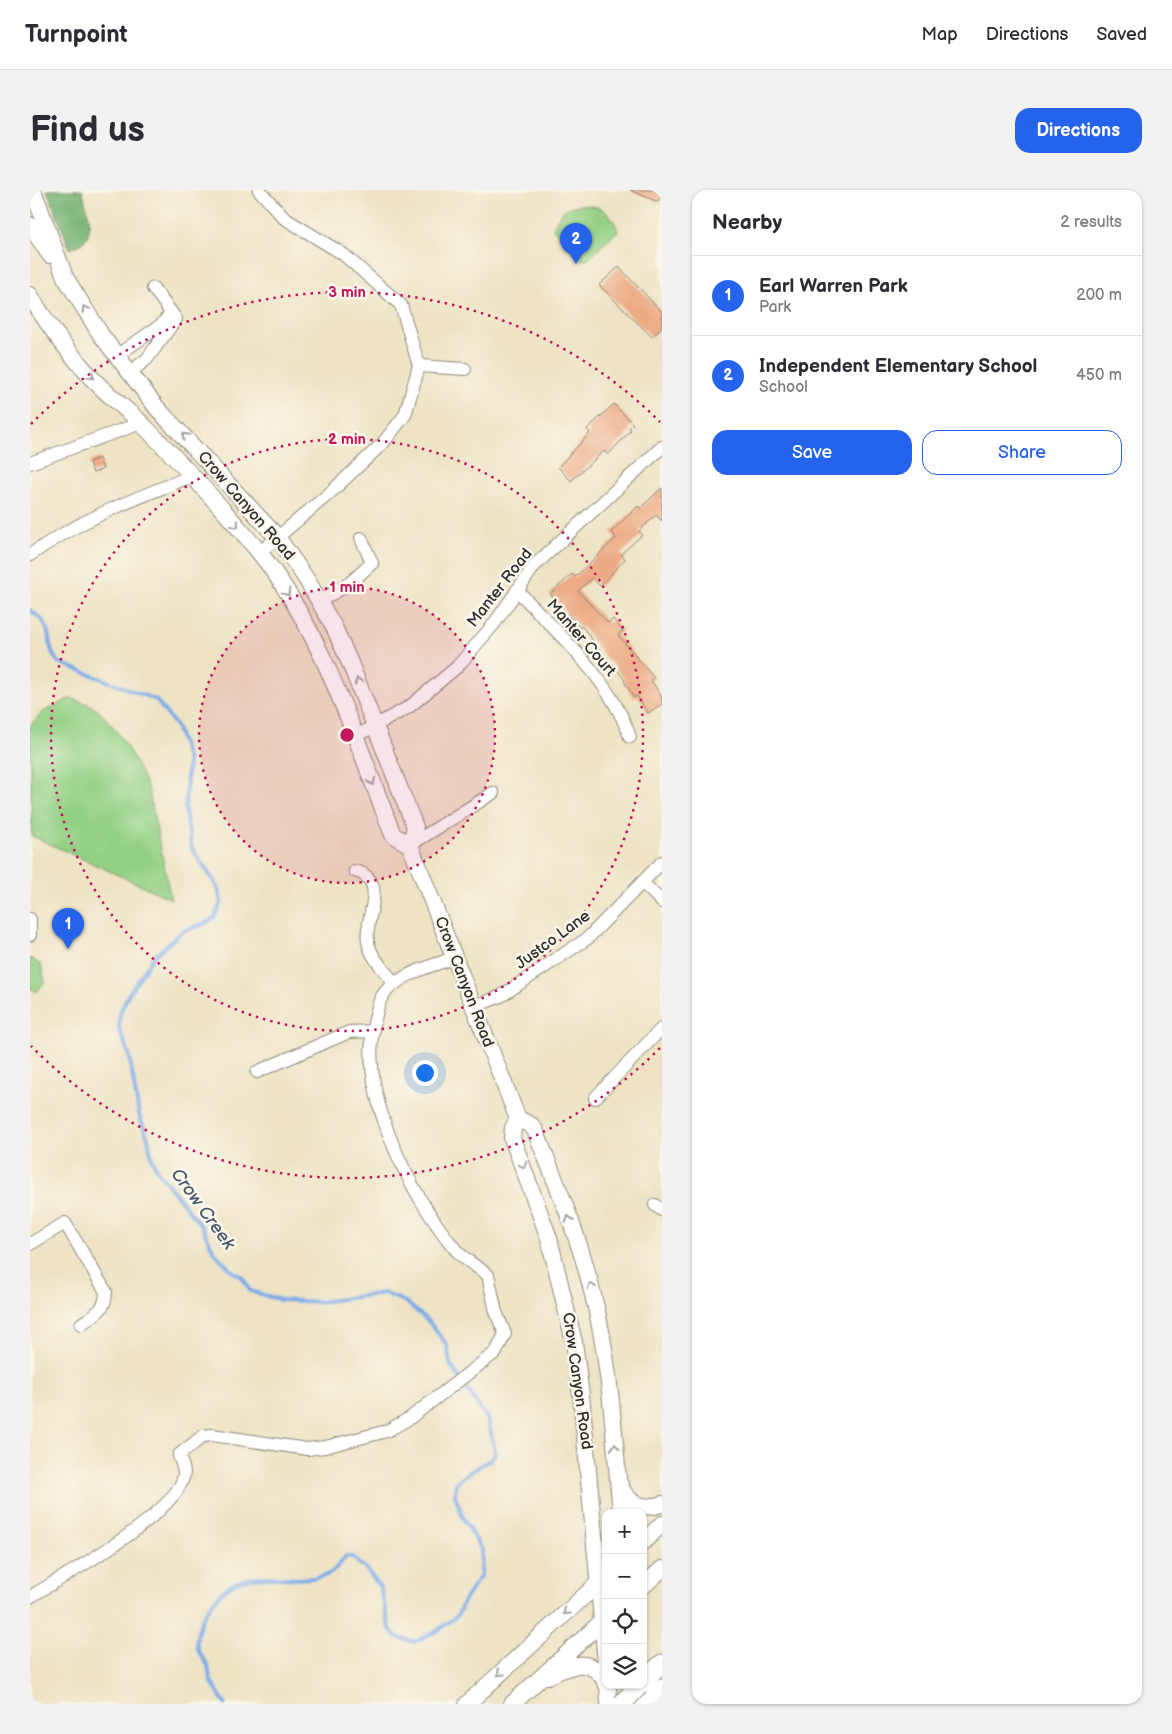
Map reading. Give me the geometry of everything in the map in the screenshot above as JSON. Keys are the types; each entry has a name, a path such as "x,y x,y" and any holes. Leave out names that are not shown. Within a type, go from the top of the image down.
{"highway":[{"path":"647,1677 662,1664"},
{"path":"622,1704 635,1689"},
{"path":"643,1704 662,1689"}],"main road":[{"name":"Crow Canyon Road","path":"33,190 65,277 116,356 158,408 278,538 320,601 350,663 415,827 410,845 518,1119 531,1125 535,1130 568,1216 589,1278 607,1370 621,1509"},
{"path":"30,225 65,277"},
{"name":"Crow Canyon Road","path":"30,295 50,327 89,375 141,423 192,476 259,553 284,588 311,634 393,835 410,845"},
{"name":"Crow Canyon Road","path":"518,1119 513,1128 512,1138 549,1238 574,1342 602,1579"},
{"path":"618,1480 624,1494 633,1503 643,1507 662,1504"},
{"path":"647,1538 662,1524"},
{"path":"647,1582 662,1569"},
{"path":"466,1704 602,1579"},
{"path":"512,1704 602,1622"},
{"path":"536,1681 573,1665 583,1664 594,1669 602,1679"},
{"path":"607,1689 609,1704"},
{"path":"634,1689 636,1704"}],"street":[{"path":"259,190 284,218 343,254 401,305 420,366 405,415 394,429 331,492 259,553"},
{"path":"129,373 147,359 176,319 153,288"},
{"path":"116,356 161,325 171,313"},
{"path":"420,366 465,369"},
{"path":"30,463 141,423"},
{"name":"Manter Road","path":"354,737 376,727 409,707 457,668 494,624 535,565 662,447"},
{"path":"30,555 61,533 108,510 192,476"},
{"path":"320,601 350,583 372,562 361,538"},
{"name":"Manter Court","path":"517,590 591,669 622,715 630,737"},
{"path":"410,845 492,793"},
{"name":"Justco Lane","path":"473,1007 501,996 577,947 600,927 662,862"},
{"path":"355,871 365,874 371,881 374,890 367,934 368,944 395,984"},
{"path":"643,883 662,902"},
{"path":"30,919 30,935"},
{"path":"30,1597 122,1539 164,1508 176,1494 184,1474 178,1455 203,1436 212,1434 297,1449 325,1447 394,1428 489,1357 502,1343 505,1334 496,1312 488,1276 457,1251 426,1208 387,1133 371,1072 372,1031 378,1005 385,991 408,975 454,958"},
{"path":"595,1098 662,1028"},
{"path":"257,1072 349,1032 372,1031"},
{"path":"30,1244 65,1223 106,1292 106,1303 100,1311 81,1324"}],"green space":[{"path":"47,190 82,190 89,217 89,233 79,245 70,249"},
{"path":"580,205 604,210 612,218 618,231 587,260 582,260 553,229 562,212 569,207"},
{"path":"71,698 90,705 108,721 125,744 139,770 149,792 171,899 32,836 30,725 43,712"},
{"path":"30,958 41,965 45,981 37,992 30,988"}],"building":[{"path":"630,190 662,190 662,193 658,202"},
{"path":"619,267 662,312 662,327 652,337 599,285"},
{"path":"614,404 633,424 629,428 631,430 608,455 604,451 571,481 558,467 590,433 587,429"},
{"path":"99,458 103,469 93,473 89,462"},
{"path":"662,488 662,521 656,515 639,531 642,535 621,554 625,559 600,586 592,578 578,591 608,623 613,619 623,631 618,635 654,678 651,680 662,698 662,704 648,713 637,696 634,698 625,680 582,626 580,628 550,594 572,574 575,577 616,538 611,532 638,506 640,508"}],"waterway":[{"name":"Crow Creek","path":"30,610 45,624 52,653 58,662 156,700 176,726 188,761 185,811 192,849 219,891 221,903 214,918 204,924 183,931 154,956 128,995 120,1013 119,1029 129,1054 139,1115 148,1138 152,1159 158,1172 202,1227 215,1253 232,1271 242,1277 250,1291 281,1300 320,1302 384,1293 406,1302 429,1322 447,1345 450,1364 488,1420 494,1447 495,1454 490,1460 456,1483 455,1495 463,1518 482,1550 481,1575 463,1602 458,1615 437,1631 414,1642 397,1637 390,1629 380,1587 367,1570 352,1557 346,1556 334,1571 324,1576 292,1579 262,1577 235,1583 222,1592 206,1611 197,1637 197,1646 208,1666 211,1681 225,1704"}],"place":[{"name":"Independent Elementary School","path":"576,264"},
{"name":"Earl Warren Park","path":"68,949"}]}
